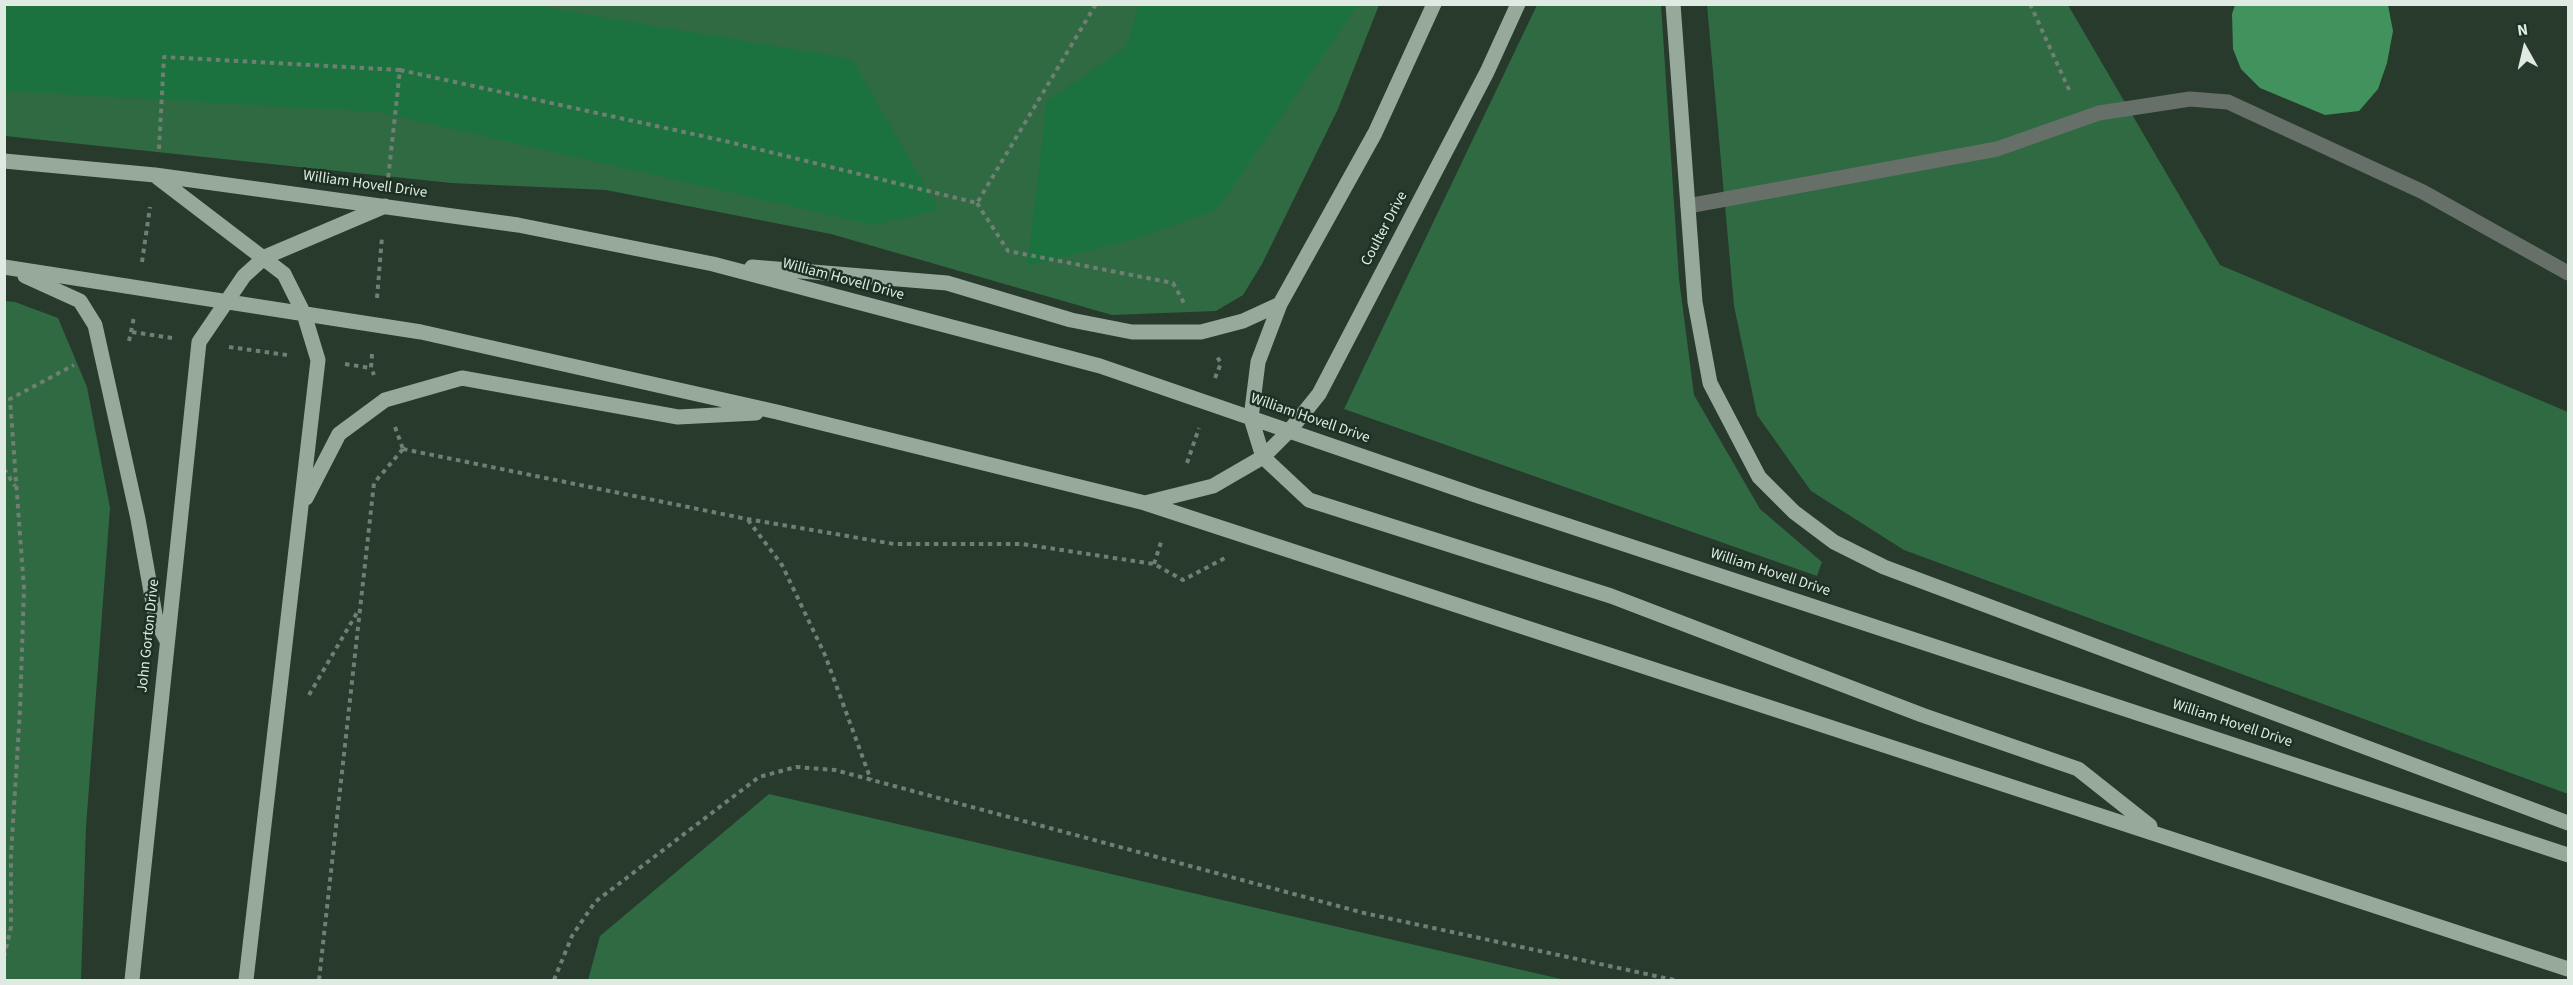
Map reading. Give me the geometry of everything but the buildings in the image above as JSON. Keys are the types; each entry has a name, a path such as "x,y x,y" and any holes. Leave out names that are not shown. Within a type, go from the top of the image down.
{"main road":[{"path":"1434,4 1375,133 1280,304 1258,362 1251,418 1263,457 1309,500 1611,596 1922,715 2078,769 2160,833"},
{"name":"Coulter Drive","path":"1145,503 1213,486 1263,457 1290,430 1319,394 1487,72 1518,4"},
{"path":"1674,4 1695,302 1710,383 1759,477 1794,512 1834,542 1895,571 2568,823"},
{"name":"William Hovell Drive","path":"4,161 155,175 518,225 713,264 1100,366 1497,503 2568,855"},
{"path":"155,175 265,257 284,274 304,314 318,360 246,981"},
{"name":"John Gorton Drive","path":"132,981 199,342 243,276 265,257 385,206"},
{"path":"713,264 947,283 1071,320 1132,332 1201,332 1243,321 1280,304"},
{"path":"6,267 421,332 777,412 1145,503 2160,833 2568,969"},
{"path":"6,267 80,301 95,325 138,519 156,620 167,641"},
{"path":"302,506 339,434 385,400 462,378 678,417 777,412"}],"lane":[{"path":"1688,206 1997,149 2099,113 2190,99 2228,102 2423,192 2568,273"}],"path":[{"path":"977,203 1096,4"},
{"path":"400,70 371,368 132,332 159,148 165,57 400,70 725,141 977,203 1008,251 1173,283 1184,303"},
{"path":"4,957 11,927 11,855 20,710 24,589 7,400 78,363"},
{"path":"319,981 374,483 403,448 747,519 894,544 1022,544 1154,564 1183,580 1259,540"},
{"path":"4,469 16,489"},
{"path":"747,519 782,565 825,655 871,781"},
{"path":"307,698 360,608"},
{"path":"554,981 572,936 595,902 759,777 796,766 835,770 1364,913 1674,981"}],"shaded area":[{"path":"4,5 1379,5 1338,109 1262,264 1243,295 1216,311 1112,315 831,234 606,190 451,183 5,136"},
{"path":"4,5 531,5 852,59 939,210 873,225 378,112 5,91"},
{"path":"1139,5 1358,5 1217,210 1130,240 1027,266 1047,101 1126,47"},
{"path":"1537,5 1661,5 1679,279 1694,395 1760,509 1822,562 1817,576 1344,409"},
{"path":"1707,5 2068,5 2220,265 2568,412 2568,794 1904,550 1811,491 1757,415 1734,306"},
{"path":"2235,5 2388,5 2393,31 2387,63 2378,89 2359,111 2325,115 2260,88 2241,69 2233,49 2232,14"},
{"path":"5,301 15,302 58,318 87,387 110,508 86,827 81,980 5,980"},
{"path":"769,794 1565,980 588,980 600,936"}]}
